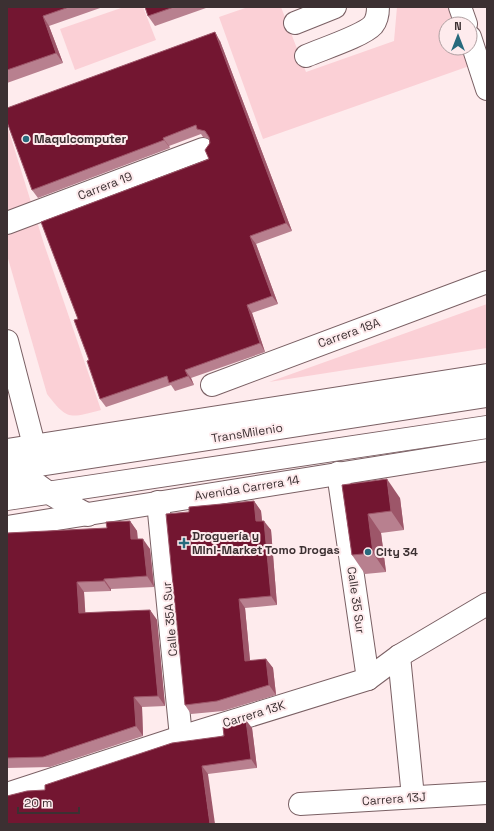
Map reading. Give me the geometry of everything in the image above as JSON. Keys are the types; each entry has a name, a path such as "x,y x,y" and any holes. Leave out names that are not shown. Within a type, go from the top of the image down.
{"street":[{"path":"295,23 335,7"},
{"path":"306,56 362,32 373,25 378,16 378,7"},
{"path":"476,56 487,89"},
{"name":"Carrera 19","path":"7,223 203,149"},
{"name":"Carrera 18A","path":"212,384 487,282"},
{"path":"7,341 24,465 7,498"},
{"path":"24,465 487,375"},
{"name":"TransMilenio","path":"24,465 487,396"},
{"path":"7,498 162,477 487,427"},
{"path":"7,450 24,465 48,492 88,515"},
{"name":"Avenida Carrera 14","path":"7,527 487,450"},
{"name":"Calle 35 Sur","path":"338,474 368,679"},
{"name":"Calle 35A Sur","path":"158,502 181,737"},
{"name":"Carrera 13K","path":"13,788 368,679 399,656 487,604"},
{"path":"399,656 413,797"},
{"name":"Carrera 13J","path":"300,804 487,793"}],"shaded area":[{"path":"124,7 143,7 156,40 75,70 60,29"},
{"path":"248,7 281,7 306,72 394,41 397,7 455,7 458,16 438,16 438,56 472,56 475,64 263,139 219,17"},
{"path":"7,125 44,244 101,410 82,415 70,415 60,409 47,394 7,255"},
{"path":"487,304 487,348 269,382"}],"building":[{"path":"7,7 69,7 43,16 56,53 7,70"},
{"path":"145,7 174,7 148,16"},
{"path":"215,32 286,223 250,236 272,296 247,305 260,343 185,370 188,376 169,383 167,376 100,399 87,361 89,360 74,320 78,319 41,222 209,159 205,150 210,143 209,137 205,131 197,129 196,125 163,138 164,140 32,190 7,122 7,108"},
{"path":"387,479 391,511 368,514 373,553 352,555 342,485"},
{"path":"254,501 256,521 264,521 271,596 239,599 245,661 266,659 269,685 217,701 185,705 166,514 189,512 189,507"},
{"path":"130,521 131,539 143,539 147,576 104,579 104,581 77,582 79,613 150,610 158,696 134,697 136,726 43,757 7,758 7,533 107,528 106,522"},
{"path":"246,720 251,759 202,766 210,824 7,824 7,796 27,791 45,790 45,785 172,743 224,736 223,727"}],"place":[{"name":"Maquicomputer","path":"26,139"},
{"name":"Droguería y Mini-Market Tomo Drogas","path":"184,543"},
{"name":"City 34","path":"368,552"}]}
